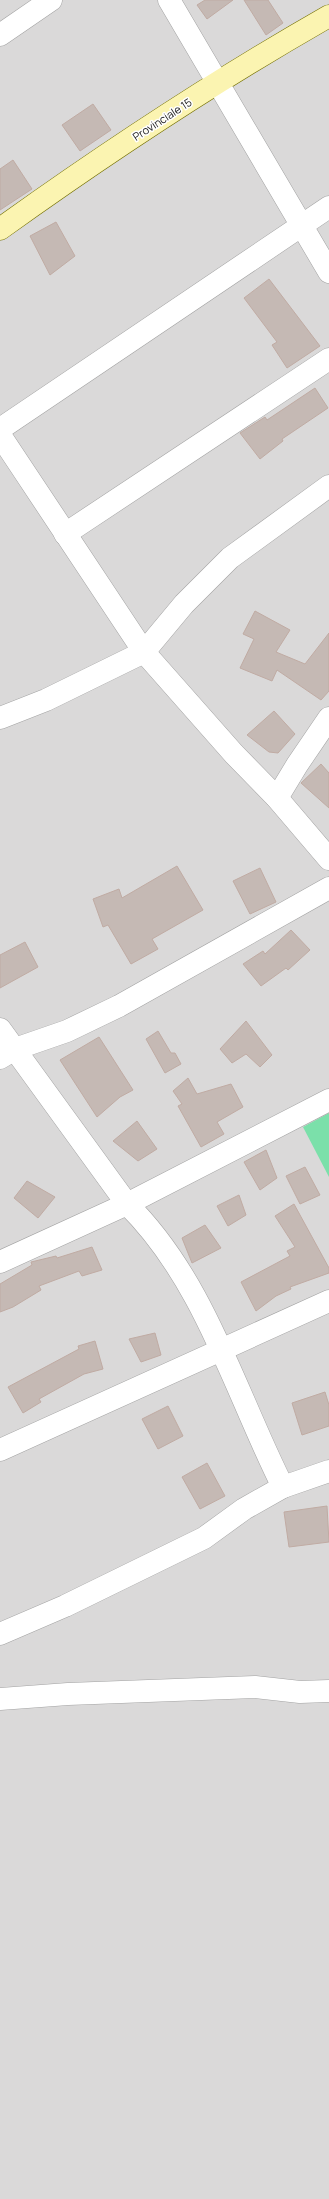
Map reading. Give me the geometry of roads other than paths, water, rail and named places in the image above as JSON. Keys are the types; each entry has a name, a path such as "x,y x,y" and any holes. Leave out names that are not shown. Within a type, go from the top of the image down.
{"street":[{"path":"0,36 51,0"},
{"path":"169,0 219,82 329,272"},
{"name":"Provinciale 15","path":"0,229 61,186 219,82 329,16"},
{"path":"0,429 301,224 329,207"},
{"path":"65,534 329,359"},
{"path":"4,452 65,534 144,652 234,754 277,798 329,859"},
{"path":"0,718 46,700 144,652 184,604 230,558 329,486"},
{"path":"277,798 296,765 329,718"},
{"path":"7,1054 67,1031 118,1006 329,888"},
{"path":"0,1029 7,1054 127,1204 146,1223 192,1292 222,1349 267,1456 283,1487"},
{"path":"0,1262 127,1204 329,1100"},
{"path":"0,1450 329,1301"},
{"path":"0,1634 65,1606 204,1538 244,1509 283,1487 329,1471"},
{"path":"0,1699 116,1692 247,1687 300,1692 329,1691"}]}
